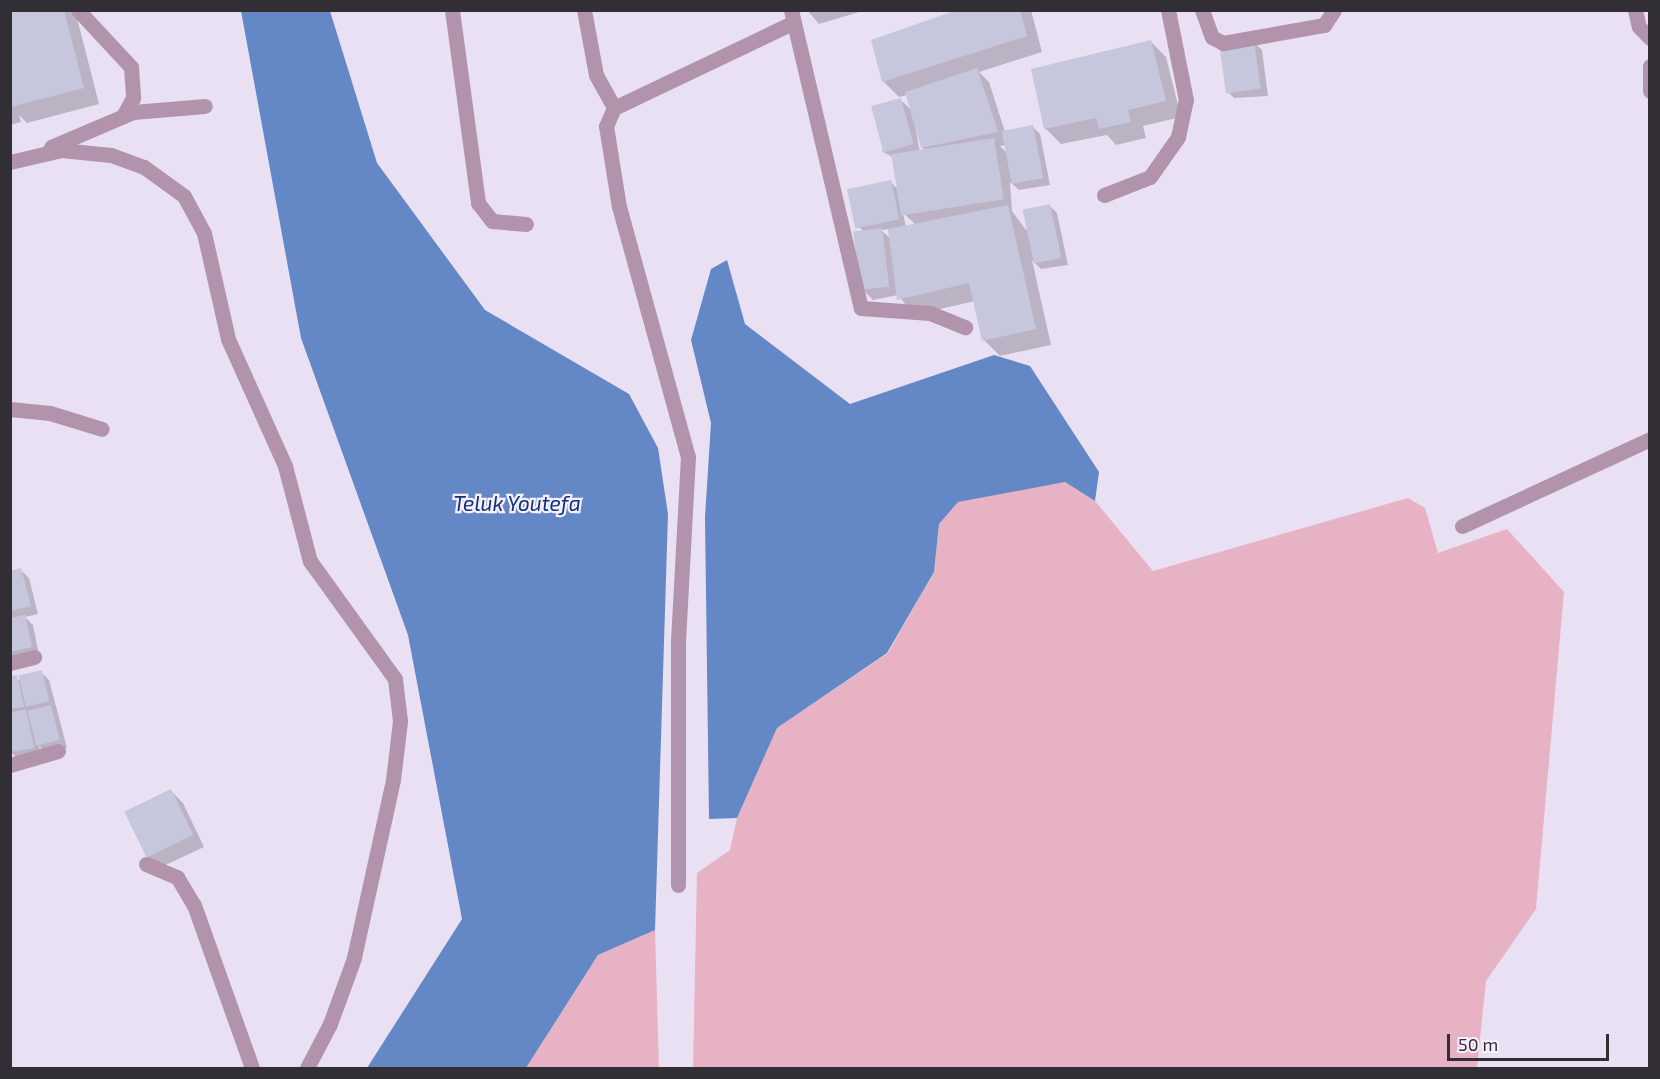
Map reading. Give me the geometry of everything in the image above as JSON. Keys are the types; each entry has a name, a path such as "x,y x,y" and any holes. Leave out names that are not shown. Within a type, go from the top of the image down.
{"street":[{"path":"78,10 131,68 133,98 123,116"},
{"path":"452,10 478,203 492,221 526,224"},
{"path":"584,10 596,75 614,108 606,138 619,207 688,457 678,641 678,885"},
{"path":"1104,195 1150,177 1178,137 1186,100 1168,10"},
{"path":"1202,10 1212,37 1223,43 1324,25 1334,10"},
{"path":"1635,10 1639,27 1650,38"},
{"path":"614,108 792,16 855,297 870,313 930,313 965,327"},
{"path":"1650,66 1650,91"},
{"path":"10,162 123,116 154,108 205,106"},
{"path":"34,154 83,150 144,166 173,185 195,211 228,339 285,466 310,561 395,679 400,721 393,780 354,958 330,1024 307,1068"},
{"path":"10,409 50,413 102,429"},
{"path":"1462,526 1650,439"},
{"path":"10,663 34,657"},
{"path":"10,765 58,751"},
{"path":"146,864 177,877 190,896 252,1068"}],"shaded area":[{"path":"1065,482 1095,501 1153,571 1408,498 1425,508 1438,553 1507,529 1564,592 1536,909 1486,981 1477,1068 693,1068 697,873 730,850 737,818 777,728 888,653 934,572 939,524 958,501"},
{"path":"655,930 659,1068 526,1068 598,955"}],"water":[{"name":"Teluk Youtefa","path":"241,11 330,11 377,163 485,310 629,394 658,448 668,514 655,930 598,955 526,1068 367,1068 462,919 408,635 301,338"},
{"path":"727,260 745,324 850,404 994,355 1030,366 1099,472 1095,501 1065,482 958,502 939,524 934,572 887,653 777,728 737,818 709,819 705,517 711,423 691,340 711,269"}],"building":[{"path":"10,10 64,10 84,88 10,107"},
{"path":"957,10 1020,10 1027,36 882,82 871,40"},
{"path":"1151,40 1166,101 1128,110 1131,122 1099,129 1096,118 1044,129 1031,69"},
{"path":"1254,41 1261,89 1226,93 1219,46"},
{"path":"977,68 998,132 921,148 905,92"},
{"path":"901,98 913,144 883,152 871,106"},
{"path":"1033,125 1043,178 1012,184 1002,131"},
{"path":"994,138 1004,199 901,216 891,154"},
{"path":"891,180 899,219 855,228 847,189"},
{"path":"1050,204 1061,258 1034,264 1023,210"},
{"path":"1008,205 1036,329 982,341 969,283 897,300 888,229"},
{"path":"882,228 889,287 860,290 853,232"},
{"path":"21,568 31,606 10,611 10,571"},
{"path":"25,615 32,647 10,652 10,618"},
{"path":"42,670 49,701 26,707 19,675"},
{"path":"17,675 24,707 10,709 10,676"},
{"path":"51,705 60,740 36,746 28,711"},
{"path":"26,709 34,748 10,752 10,713"},
{"path":"171,789 193,835 147,858 124,812"}]}
